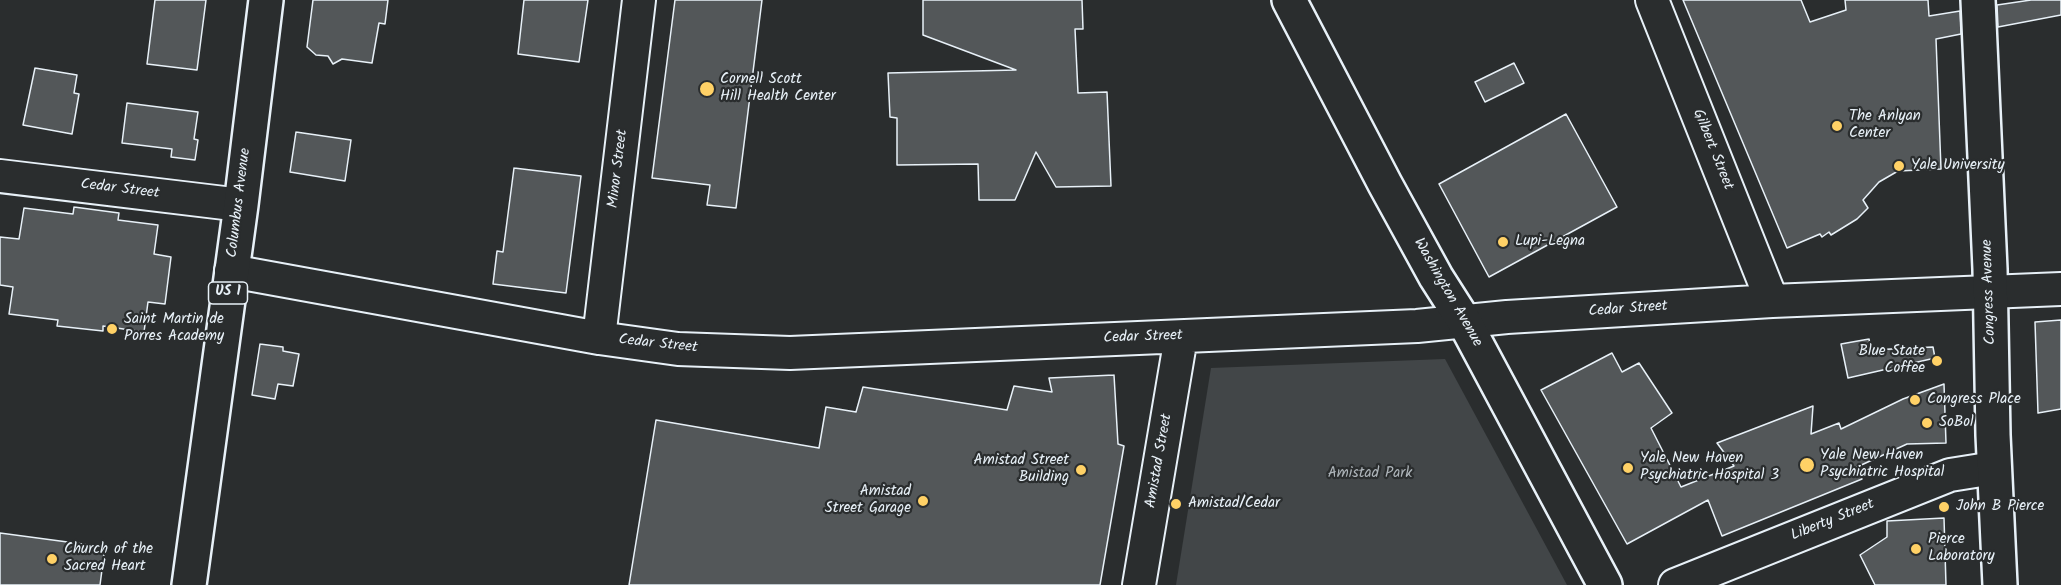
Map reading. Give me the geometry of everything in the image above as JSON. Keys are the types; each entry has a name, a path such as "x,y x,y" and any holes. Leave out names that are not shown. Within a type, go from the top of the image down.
{"main road":[{"name":"Columbus Avenue","path":"189,585 241,205 266,0"},
{"name":"Washington Avenue","path":"1289,0 1385,184 1436,277 1464,321 1605,585"},
{"name":"Congress Avenue","path":"1978,0 2000,585"}],"street":[{"name":"Minor Street","path":"599,338 639,0"},
{"name":"Gilbert Street","path":"1652,0 1772,301"},
{"name":"Cedar Street","path":"0,176 241,205"},
{"name":"Cedar Street","path":"231,272 599,338 678,349 790,353 1417,326 1772,301 2061,290"},
{"name":"Amistad Street","path":"1139,585 1181,337"},
{"name":"Liberty Street","path":"1675,585 1950,475 1994,468"}],"green space":[{"name":"Amistad Park","path":"1445,359 1567,585 1176,585 1211,368"}],"building":[{"path":"155,0 206,0 197,70 147,64"},
{"path":"313,0 388,0 385,24 379,23 372,63 342,59 333,64 328,56 316,55 307,47"},
{"path":"524,0 588,0 579,62 518,54"},
{"name":"Cornell Scott Hill Health Center","path":"675,0 762,0 736,208 707,205 710,185 652,178"},
{"path":"923,0 1082,0 1083,29 1075,29 1078,93 1107,92 1111,186 1056,187 1036,152 1015,200 979,200 978,164 897,165 897,118 890,117 888,73 1016,70 923,35"},
{"name":"The Anlyan Center","path":"1683,0 1801,0 1810,22 1846,10 1845,0 1928,0 1929,16 1960,11 1961,34 1936,39 1941,169 1898,171 1879,182 1863,200 1868,208 1857,219 1831,235 1829,232 1822,237 1820,234 1787,248"},
{"path":"2031,0 2061,0 2061,15 1998,27 1997,5"},
{"path":"1514,63 1524,83 1485,102 1475,82"},
{"path":"35,68 77,75 74,93 79,94 72,134 23,125"},
{"path":"127,103 198,112 194,139 198,140 195,160 171,157 172,149 122,143"},
{"path":"1566,114 1617,207 1489,277 1439,184"},
{"path":"296,132 351,140 345,181 290,172"},
{"path":"514,168 581,176 566,293 493,284 497,251 503,252"},
{"path":"74,207 119,213 118,220 158,225 154,254 171,257 165,304 148,302 144,332 103,326 103,331 57,326 58,320 9,314 13,287 0,285 0,237 19,239 24,208 73,214"},
{"path":"2061,320 2061,409 2038,413 2035,322"},
{"path":"1869,339 1871,350 1933,347 1935,358 1848,378 1841,344"},
{"path":"260,344 283,347 283,351 299,354 293,386 278,384 275,399 252,395"},
{"path":"1612,353 1622,372 1639,363 1672,413 1651,428 1681,487 1734,466 1717,443 1813,406 1811,434 1839,423 1841,429 1903,399 1944,384 1946,443 1907,444 1857,467 1862,479 1722,536 1708,500 1627,544 1541,390"},
{"path":"1114,375 1118,444 1124,446 1100,585 629,585 656,420 819,448 826,407 856,412 863,387 1007,410 1014,386 1052,392 1049,378"},
{"name":"Pierce Laboratory","path":"1944,518 1946,585 1875,585 1860,555 1887,537 1887,521"},
{"name":"Church of the Sacred Heart","path":"0,533 105,547 100,585 0,585"}],"place":[{"name":"Cornell Scott Hill Health Center","path":"707,89"},
{"name":"The Anlyan Center","path":"1837,126"},
{"name":"Yale University","path":"1899,166"},
{"name":"Lupi-Legna","path":"1503,242"},
{"name":"Saint Martin de Porres Academy","path":"112,329"},
{"name":"Blue State Coffee","path":"1937,361"},
{"name":"Congress Place","path":"1915,400"},
{"name":"SoBol","path":"1927,423"},
{"name":"Yale New Haven Psychiatric Hospital","path":"1807,465"},
{"name":"Yale New Haven Psychiatric Hospital 3","path":"1628,468"},
{"name":"Amistad Street Building","path":"1081,470"},
{"name":"Amistad Street Garage","path":"923,501"},
{"name":"Amistad/Cedar","path":"1176,504"},
{"name":"John B Pierce","path":"1944,507"},
{"name":"Pierce Laboratory","path":"1916,549"},
{"name":"Church of the Sacred Heart","path":"52,559"}]}
